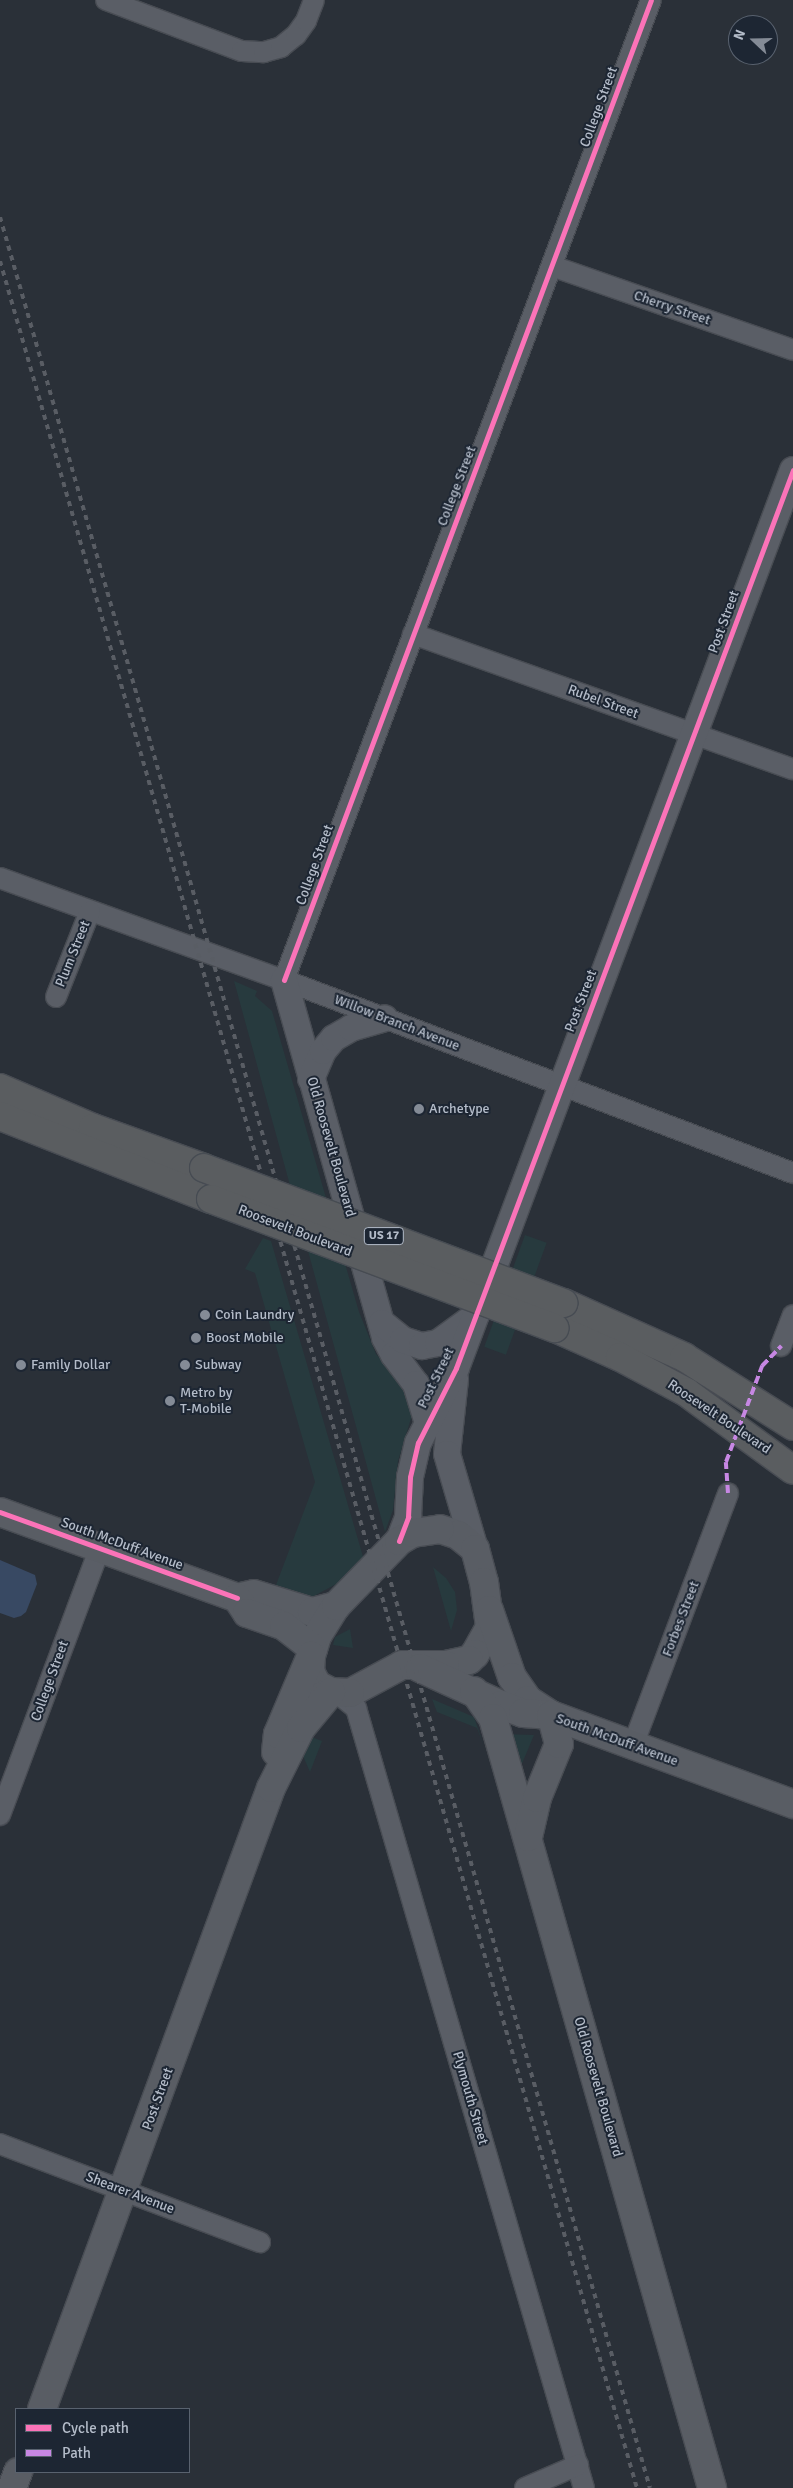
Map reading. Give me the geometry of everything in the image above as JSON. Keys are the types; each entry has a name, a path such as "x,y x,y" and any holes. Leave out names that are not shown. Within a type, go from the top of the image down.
{"highway":[{"name":"Roosevelt Boulevard","path":"0,1088 93,1128 204,1168 559,1316 620,1356 686,1392 793,1470"},
{"name":"Roosevelt Boulevard","path":"0,1116 211,1199 684,1357 793,1426"}],"main road":[{"name":"South McDuff Avenue","path":"0,1512 237,1598 254,1594 312,1612 336,1606"},
{"path":"312,1653 313,1680 341,1697 355,1692 402,1665 444,1665 469,1660 476,1654 490,1627 475,1550 458,1534 440,1529 413,1533 399,1541"},
{"name":"Post Street","path":"271,1788 278,1734 312,1653 336,1606 399,1541"},
{"name":"South McDuff Avenue","path":"237,1598 247,1613 284,1626 312,1653"},
{"path":"486,1604 499,1632 512,1677 528,1700 551,1715 559,1744 537,1798 528,1842"},
{"name":"South McDuff Avenue","path":"415,1665 523,1713 551,1715 793,1804"},
{"name":"Old Roosevelt Boulevard","path":"474,1691 493,1718 712,2488"},
{"name":"Post Street","path":"42,2408 124,2191 271,1788 301,1728 341,1697"},
{"path":"12,2488 18,2473"}],"street":[{"path":"106,0 242,51 264,52 281,47 296,35 306,21 314,0"},
{"name":"College Street","path":"284,980 651,0"},
{"name":"Cherry Street","path":"552,266 793,350"},
{"name":"Post Street","path":"399,1541 408,1517 414,1457 427,1421 456,1368 793,470"},
{"name":"Rubel Street","path":"413,634 793,769"},
{"name":"Willow Branch Avenue","path":"0,878 284,980 793,1173"},
{"name":"Plum Street","path":"56,997 90,911"},
{"name":"Old Roosevelt Boulevard","path":"284,980 391,1351 418,1387 427,1421"},
{"path":"311,1079 323,1052 334,1038 351,1028 385,1018"},
{"path":"781,1346 793,1315"},
{"path":"382,1323 403,1340 422,1346 438,1342 475,1316"},
{"name":"Post Street","path":"456,1368 447,1446 450,1466 475,1550"},
{"name":"Forbes Street","path":"633,1745 728,1493"},
{"name":"College Street","path":"0,1815 100,1548"},
{"name":"Plymouth Street","path":"341,1697 584,2488"},
{"name":"Shearer Avenue","path":"0,2144 260,2242"},
{"path":"525,2488 578,2465"}],"green space":[{"path":"234,981 257,991 255,996 272,1011 359,1312 376,1354 402,1383 412,1415 398,1461 393,1510 385,1532"},
{"path":"525,1235 547,1243 506,1355 484,1347"},
{"path":"263,1238 271,1241 364,1560 338,1583 312,1597 276,1585 315,1482 255,1273 245,1269"},
{"path":"433,1567 446,1578 455,1592 457,1610 451,1631"},
{"path":"350,1629 353,1648 333,1645 335,1637"},
{"path":"432,1699 474,1717 484,1746 477,1728 437,1712"},
{"path":"503,1734 534,1735 521,1766"},
{"path":"306,1735 322,1741 310,1772 303,1756"}],"water":[{"path":"0,1560 35,1575 37,1584 26,1612 21,1616 14,1618 0,1613"}],"railway":[{"path":"0,217 650,2488"},
{"path":"0,261 637,2488"}],"marked path":[{"path":"728,1493 726,1462 762,1366 781,1346"}],"cycle path":[{"path":"284,980 651,0"},
{"path":"399,1541 408,1517 410,1477 418,1443 456,1368 793,470"},
{"path":"0,1512 237,1598"}],"place":[{"name":"Archetype","path":"419,1109"},
{"name":"Coin Laundry","path":"205,1315"},
{"name":"Boost Mobile","path":"196,1338"},
{"name":"Family Dollar","path":"21,1365"},
{"name":"Subway","path":"185,1365"},
{"name":"Metro by T-Mobile","path":"170,1401"}]}
